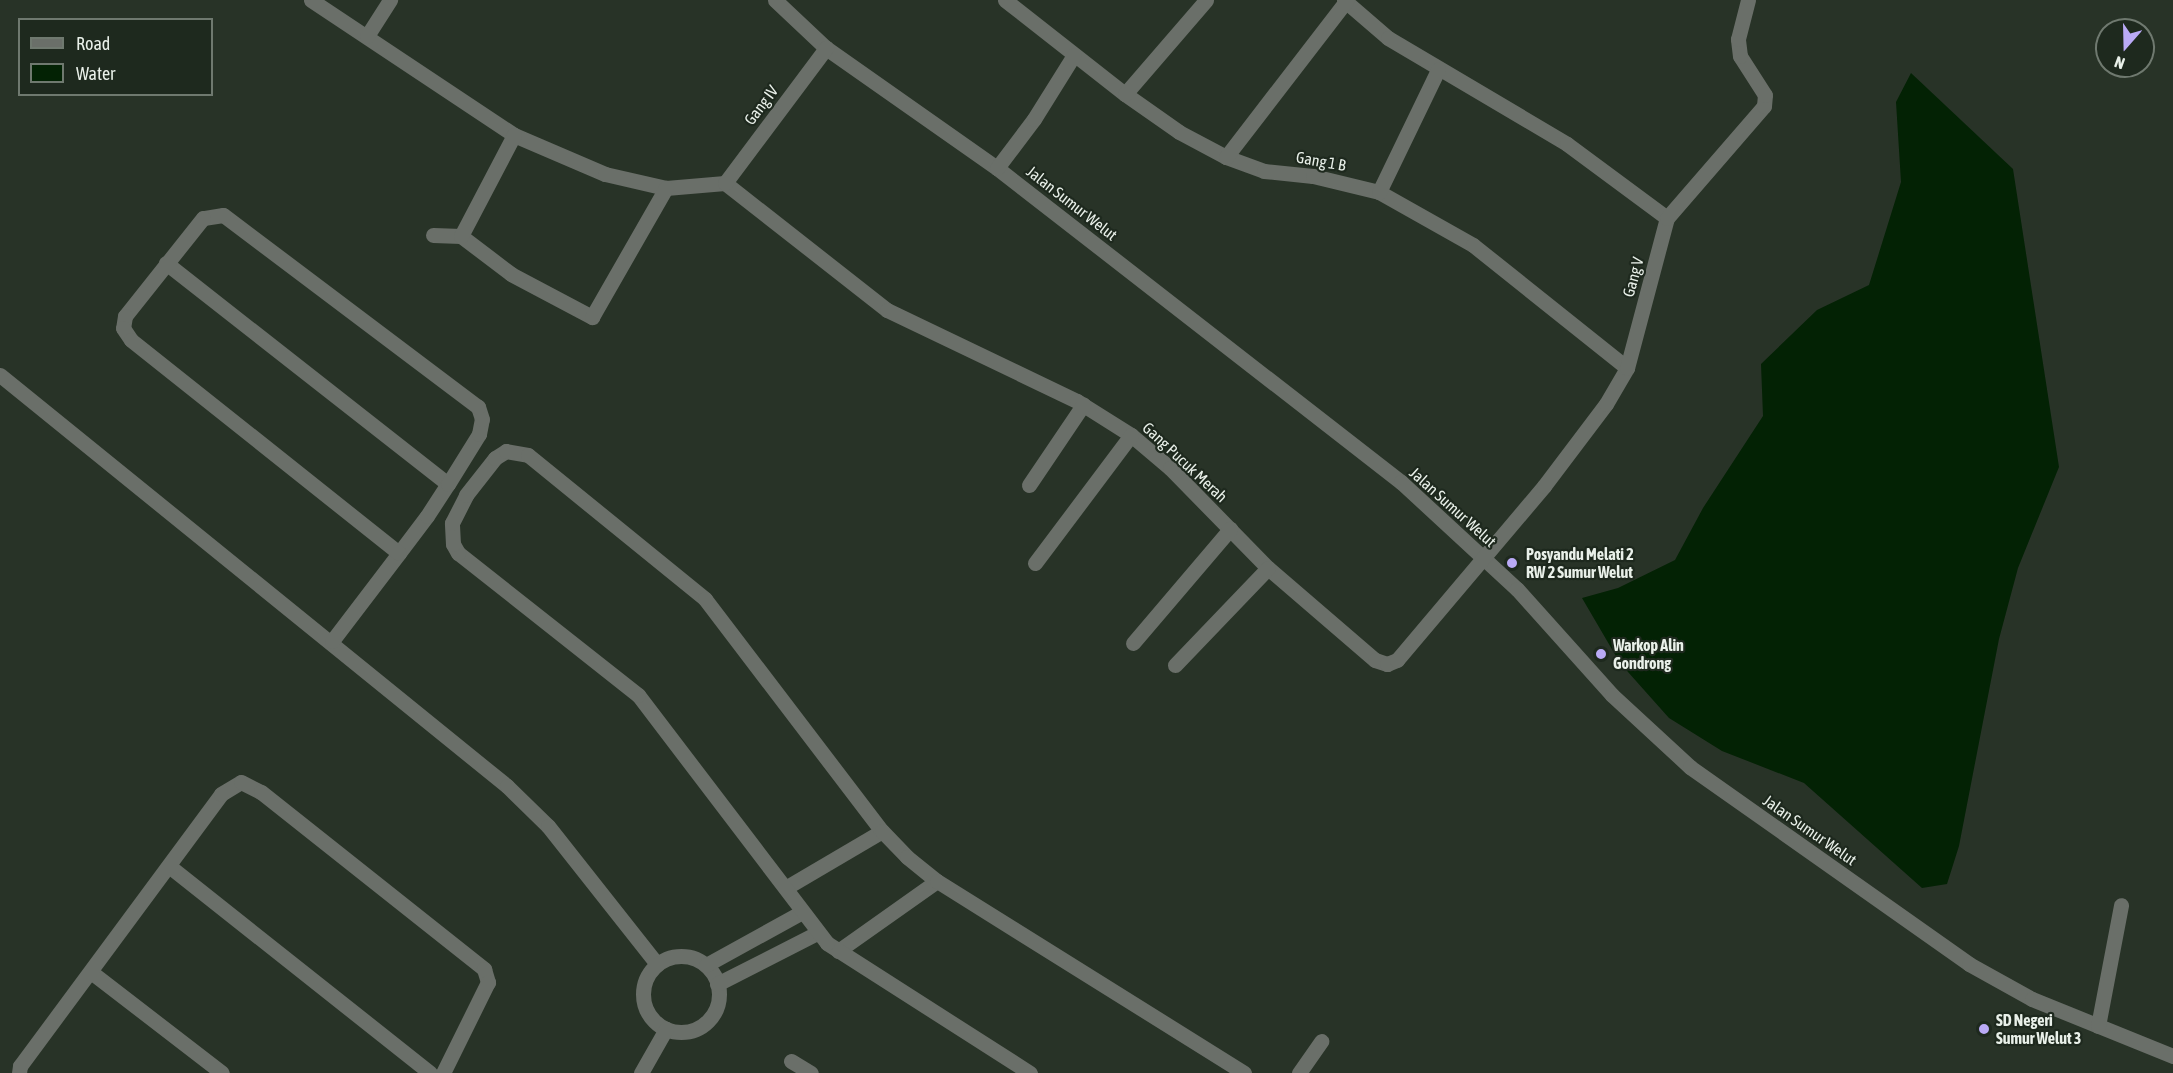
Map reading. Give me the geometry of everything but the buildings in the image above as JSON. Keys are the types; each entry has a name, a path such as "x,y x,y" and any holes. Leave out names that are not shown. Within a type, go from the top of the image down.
{"street":[{"path":"311,0 514,135 605,174 666,188 724,183"},
{"path":"367,36 390,0"},
{"name":"Jalan Sumur Welut","path":"775,0 826,48 997,168 1401,482 1517,589 1612,696 1690,767 1969,964 2032,999 2173,1056"},
{"name":"Gang 1 B","path":"1005,0 1125,94 1179,132 1226,157 1264,171 1313,176 1379,192 1473,245 1627,368"},
{"path":"1125,94 1206,0"},
{"name":"Gang V","path":"1481,556 1544,486 1606,404 1627,368 1667,218 1764,106 1765,95 1740,56 1738,39 1748,0"},
{"path":"1226,157 1345,1 1362,6 1438,70 1567,144 1667,218"},
{"name":"Gang IV","path":"724,183 826,48"},
{"path":"997,168 1034,119 1074,55"},
{"path":"1379,192 1438,70"},
{"path":"461,236 514,135"},
{"name":"Gang Pucuk Merah","path":"724,183 887,310 1083,405 1131,435 1268,568 1375,660 1387,664 1397,660 1481,556"},
{"path":"434,235 461,236 511,274 592,317 666,188"},
{"path":"332,641 399,553 448,484 479,434 482,419 478,407 223,215 203,218 125,316 123,328 131,340 399,553"},
{"path":"166,263 448,484"},
{"path":"0,375 332,641 507,786 548,826 657,964"},
{"path":"1029,485 1083,405"},
{"path":"1035,563 1131,435"},
{"path":"1030,1073 838,951 817,933 788,888 638,695 454,548 452,523 465,495 506,451 528,455 705,599 882,831 937,881 1244,1073"},
{"path":"1133,643 1230,529"},
{"path":"1174,665 1268,568"},
{"path":"19,1073 20,1066 229,786 241,782 261,792 489,975 443,1073"},
{"path":"788,888 882,831"},
{"path":"169,866 430,1073"},
{"path":"838,951 937,881"},
{"path":"2098,1026 2121,905"},
{"path":"705,965 802,912"},
{"path":"717,984 817,933"},
{"path":"682,956 705,965 717,984 717,1005 706,1023 687,1031 666,1029 653,1020 644,1007 642,991 647,976 657,964 682,956"},
{"path":"91,972 222,1073"},
{"path":"641,1073 666,1029"},
{"path":"1299,1073 1321,1041"},
{"path":"791,1061 811,1073"}],"water":[{"path":"1911,73 2013,169 2059,467 2018,568 1999,639 1959,846 1947,884 1922,888 1804,783 1722,751 1669,718 1620,663 1582,598 1618,588 1675,560 1703,508 1763,416 1761,364 1817,310 1869,285 1901,182 1896,102"}],"place":[{"name":"Posyandu Melati 2 RW 2 Sumur Welut","path":"1512,563"},
{"name":"Warkop Alin Gondrong","path":"1601,654"},
{"name":"SD Negeri Sumur Welut 3","path":"1984,1029"}]}
